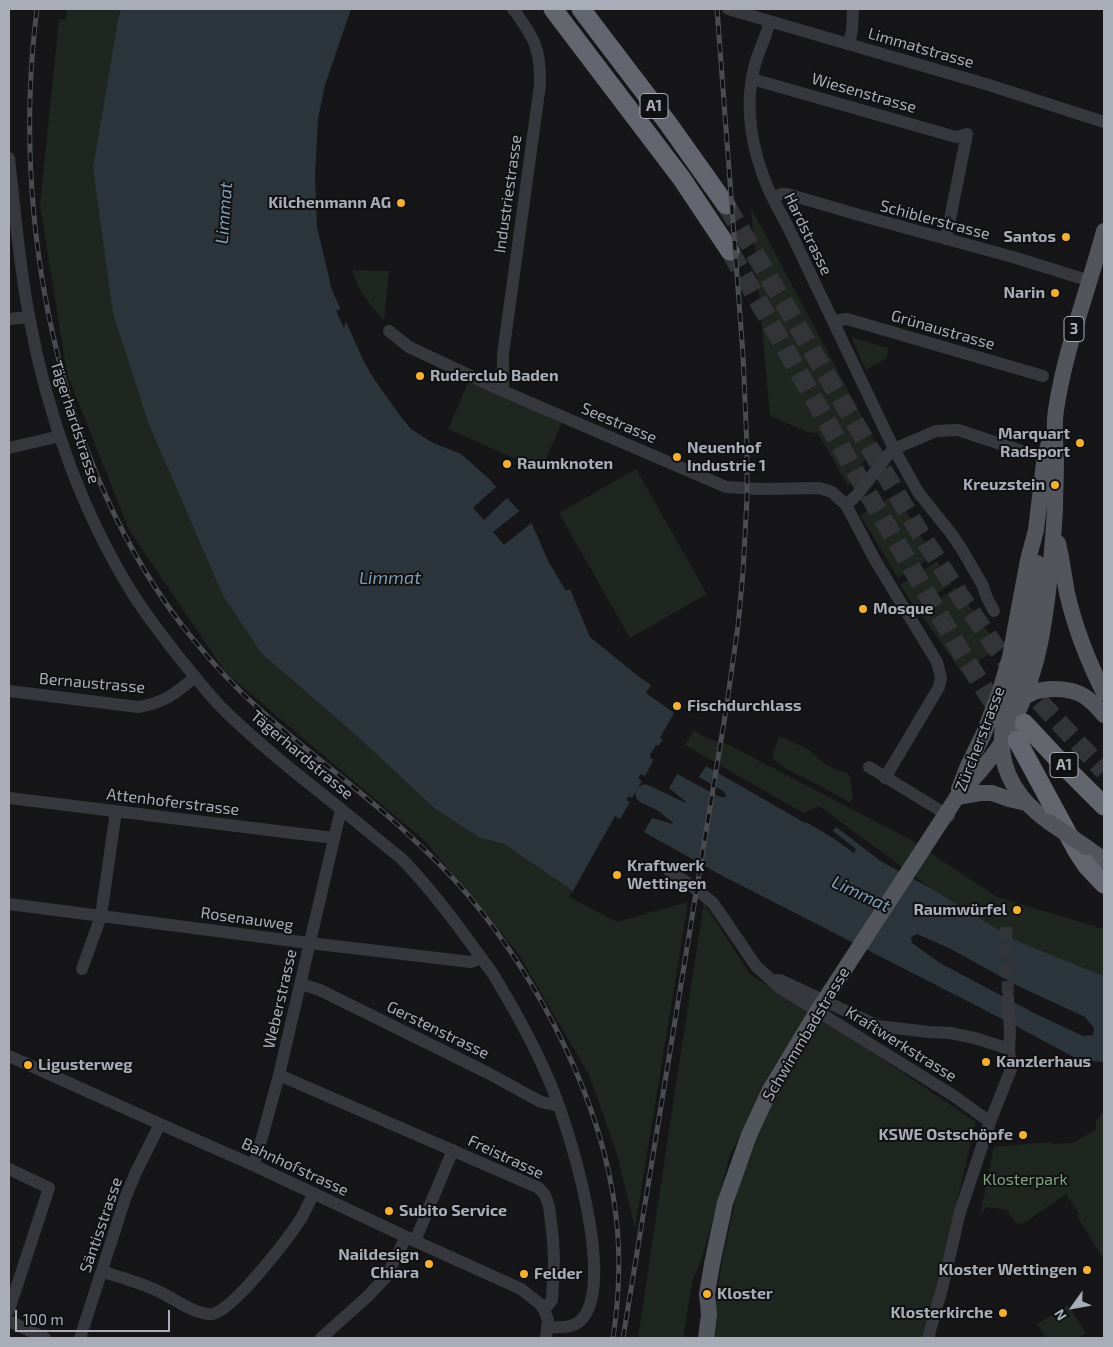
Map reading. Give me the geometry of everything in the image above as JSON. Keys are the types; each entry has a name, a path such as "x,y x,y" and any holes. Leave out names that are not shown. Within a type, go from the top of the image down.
{"highway":[{"name":"A1","path":"553,9 682,179 730,251"},
{"name":"A1","path":"581,9 726,205"},
{"name":"A1","path":"1015,735 1067,769 1104,806"},
{"path":"1015,735 1077,851 1087,866 1104,884"}],"main road":[{"name":"Zürcherstrasse","path":"957,798 996,752 1015,735 1013,723 1025,696 1039,651 1043,630 1054,524 1056,462 1054,428 1060,382 1090,281 1100,262 1104,231"},
{"name":"Zürcherstrasse","path":"957,798 967,768 984,733 1010,657 1028,560 1036,530 1045,455 1054,428"},
{"name":"3","path":"1054,524 1067,591 1080,637 1085,653 1104,693"},
{"name":"Zürcherstrasse","path":"1008,707 1026,647 1034,606 1037,561 1036,530"},
{"name":"3","path":"984,733 993,720 1008,707 1025,696 1046,689 1079,693 1087,698 1104,715"},
{"name":"3","path":"1008,707 1004,726 1015,735 1003,754 1007,772 1015,789 1026,803 1049,822 1104,860"},
{"path":"957,798 980,793 992,793 1026,803"},
{"name":"Schwimmbadstrasse","path":"706,1338 709,1314 707,1294 712,1264 725,1204 749,1135 770,1090 820,1007 957,798"},
{"name":"Schwimmbadstrasse","path":"694,1338 699,1310 707,1294"}],"street":[{"name":"Industriestrasse","path":"503,390 503,354 540,85 540,68 534,39 513,9"},
{"name":"Limmatstrasse","path":"728,9 989,85 1104,122"},
{"path":"849,44 853,9"},
{"name":"Hardstrasse","path":"770,21 756,59 749,110 753,140 761,171 772,198 789,228 894,449 918,492 961,548 982,584 994,612"},
{"name":"Wiesenstrasse","path":"752,78 956,137 967,134 946,240"},
{"name":"Tägerhardstrasse","path":"9,158 20,264 29,317 46,388 76,481 113,560 137,601 195,677 220,706 254,738 402,858 416,874 455,922 492,974 549,1079 574,1150 587,1210 594,1262 591,1304 580,1322 546,1333"},
{"name":"Schiblerstrasse","path":"772,198 781,194 787,194 1090,281"},
{"path":"9,319 29,317"},
{"name":"Grünaustrasse","path":"833,321 847,319 1043,376"},
{"name":"Seestrasse","path":"389,331 409,347 726,487 759,489 819,488 832,492 846,505"},
{"path":"885,778 939,687 941,678 937,662 875,560 846,505 894,449 936,431 958,430 1019,450"},
{"path":"9,448 60,436"},
{"name":"Bernaustrasse","path":"9,691 138,707 153,705 168,698 195,677"},
{"path":"869,766 885,778 949,816"},
{"name":"Attenhoferstrasse","path":"9,798 334,838"},
{"name":"Weberstrasse","path":"253,1165 279,1075 341,809"},
{"path":"82,969 101,916 116,811"},
{"name":"Kraftwerkstrasse","path":"669,871 691,885 713,903 756,966 780,988 954,1096 990,1122"},
{"name":"Rosenauweg","path":"9,904 310,944 471,962 481,958"},
{"path":"770,980 780,980 878,1026 950,1033 975,1038 1009,1049"},
{"name":"Gerstenstrasse","path":"301,984 320,990 488,1073 541,1102 559,1106"},
{"path":"928,1338 960,1212 990,1122 1011,1068 1008,997"},
{"name":"Bahnhofstrasse","path":"9,1056 521,1288 540,1304 544,1310"},
{"name":"Freistrasse","path":"279,1075 539,1188 545,1195 549,1206 553,1240 552,1300 544,1310"},
{"name":"Säntisstrasse","path":"80,1338 129,1188 160,1124"},
{"name":"Freistrasse","path":"321,1338 367,1297 386,1277 411,1239 453,1150"},
{"path":"9,1169 49,1188 9,1310"},
{"path":"102,1271 159,1291 195,1310 211,1314 221,1311 259,1273 301,1218 314,1193"},
{"path":"544,1310 548,1320 546,1333"},
{"path":"9,1321 45,1338"}],"green space":[{"path":"67,9 121,9 93,168 149,425 223,596 261,653 358,737 434,808 480,838 504,844 573,891 569,897 617,922 688,902 635,1228 617,1154 589,1075 518,953 426,842 226,673 129,530 67,374 40,205 59,19 66,20"},
{"path":"751,208 876,443 848,486 818,433 807,432 770,416"},
{"path":"353,270 389,271 384,321 361,291"},
{"path":"851,337 888,348 887,358 866,370"},
{"path":"469,381 562,423 541,470 448,429"},
{"path":"636,469 707,594 630,638 559,513"},
{"path":"896,494 933,556 898,578 860,515"},
{"path":"937,561 952,584 915,608 900,585"},
{"path":"956,587 999,647 962,673 920,613"},
{"path":"694,730 704,737 731,746 911,840 997,897 1104,929 1104,976 1017,941 932,889 819,806 803,813 685,745"},
{"path":"779,736 808,749 825,764 846,772 850,776 853,798 849,802 786,769 772,758"},
{"path":"704,903 750,974 809,1013 769,1075 730,1156 704,1252 692,1283 683,1338 638,1338 669,1130"},
{"path":"821,1019 976,1122 924,1338 709,1338 723,1256 743,1166 778,1080"},
{"name":"Klosterpark","path":"1104,1110 1104,1260 1066,1194 1023,1224 1022,1222 1017,1225 1007,1210 987,1207 980,1215 994,1147 1051,1142 1053,1144 1073,1143 1096,1129 1096,1121"},
{"path":"1068,1305 1086,1333 1078,1338 1046,1338 1037,1324"}],"water":[{"name":"Limmat","path":"121,9 351,9 325,85 318,119 315,176 317,227 332,290 363,360 374,379 411,429 433,443 461,454 487,477 532,524 548,561 566,591 570,589 590,637 651,685 646,693 674,713 660,738 663,740 658,746 656,745 650,755 651,759 654,759 645,776 641,774 638,778 642,781 632,798 629,796 626,800 630,802 620,819 615,816 573,891 504,844 480,838 434,808 358,737 261,653 223,596 149,425 113,313 93,168"},
{"name":"Limmat","path":"706,766 806,822 854,853 856,849 833,831 836,827 882,862 932,889 1017,941 1104,976 1104,1062 1079,1060 717,873 644,832 652,818 673,824 657,810 665,796 686,803 669,788 677,774 720,797 725,797 726,795 723,791 699,777","holes":["917,934 949,948 1016,985 1085,1017 1094,1028 1093,1035 1083,1036 1034,1013 940,963 912,943 911,937"]}],"pier":[{"path":"344,310 348,321 344,328 336,311"},
{"path":"498,485 509,496 484,520 473,508"},
{"path":"522,509 534,521 504,545 493,532"}],"waterway":[{"name":"Limmat","path":"645,794 685,813"}],"tunnel":[{"path":"726,205 920,533 961,597 994,645 1038,700 1104,771"},
{"path":"730,251 853,468 964,657 1003,718"},
{"path":"1006,927 1008,997"}],"railway":[{"path":"37,9 30,88 31,170 38,253 53,336 76,417 105,495 143,567 188,633 206,655 256,706 381,810 451,876 494,928 543,1004 564,1045 582,1087 598,1130 609,1173 616,1216 619,1262 617,1308 613,1338"},
{"path":"623,1338 726,710 738,626 743,572 747,498 743,355 717,9"}],"place":[{"name":"Kilchenmann AG","path":"401,203"},
{"name":"Santos","path":"1066,237"},
{"name":"Narin","path":"1055,293"},
{"name":"Ruderclub Baden","path":"420,376"},
{"name":"Marquart Radsport","path":"1080,443"},
{"name":"Neuenhof Industrie 1","path":"677,457"},
{"name":"Raumknoten","path":"507,464"},
{"name":"Kreuzstein","path":"1055,485"},
{"name":"Mosque","path":"863,609"},
{"name":"Fischdurchlass","path":"677,706"},
{"name":"Kraftwerk Wettingen","path":"617,875"},
{"name":"Raumwürfel","path":"1017,910"},
{"name":"Kanzlerhaus","path":"986,1062"},
{"name":"Ligusterweg","path":"28,1065"},
{"name":"KSWE Ostschöpfe","path":"1023,1135"},
{"name":"Subito Service","path":"389,1211"},
{"name":"Naildesign Chiara","path":"429,1264"},
{"name":"Kloster Wettingen","path":"1087,1270"},
{"name":"Felder","path":"524,1274"},
{"name":"Kloster","path":"707,1294"},
{"name":"Klosterkirche","path":"1003,1313"}]}
